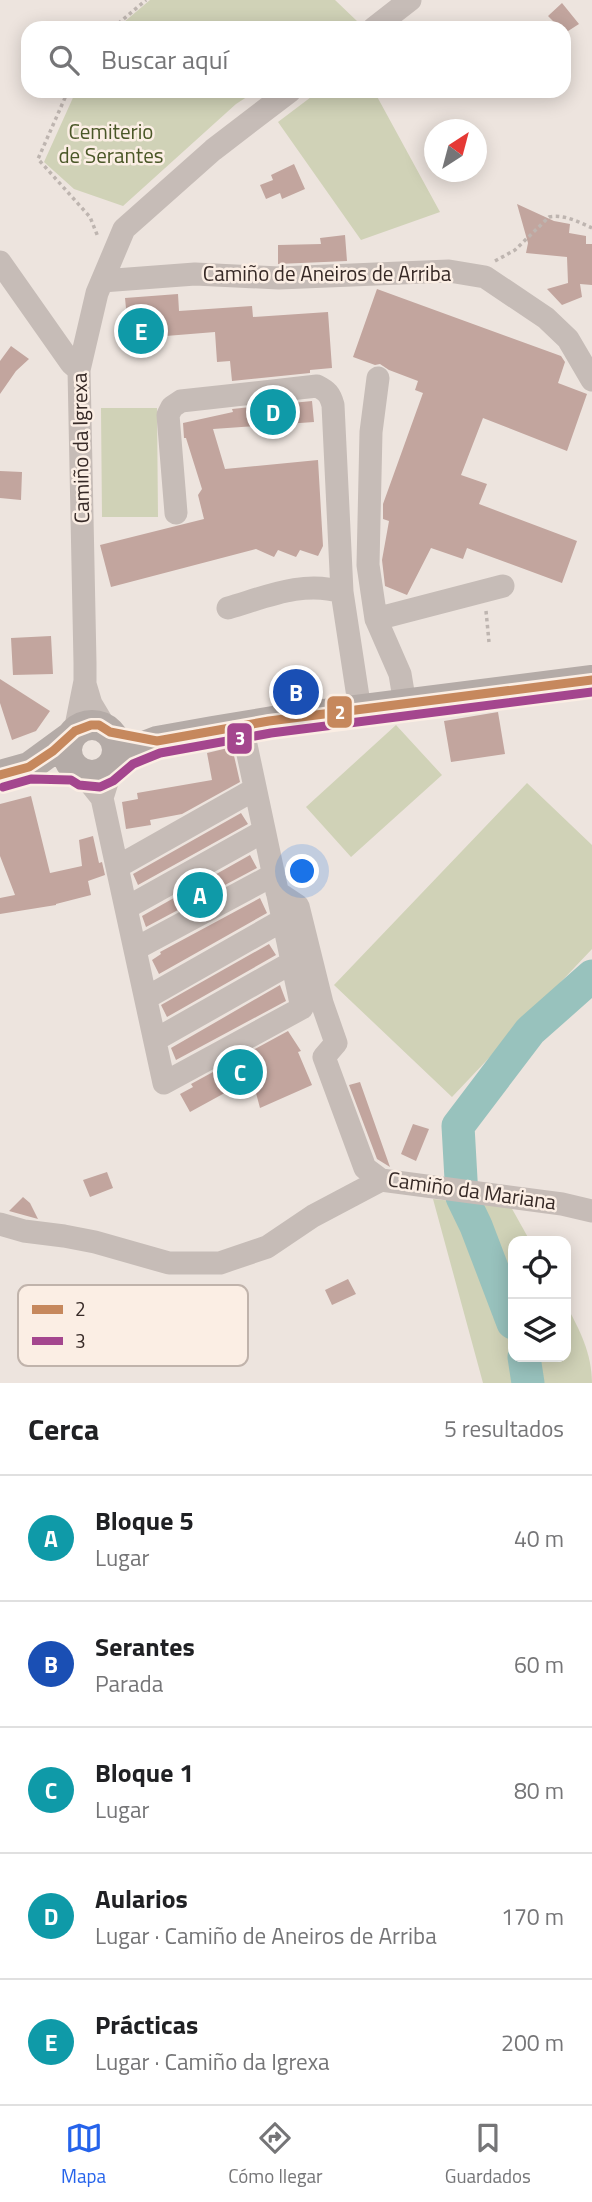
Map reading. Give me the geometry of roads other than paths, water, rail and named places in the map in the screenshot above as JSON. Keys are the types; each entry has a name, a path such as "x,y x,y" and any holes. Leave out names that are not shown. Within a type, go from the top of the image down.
{"main road":[{"path":"0,775 29,767 98,775 126,753 157,741 242,726 592,680"},
{"path":"29,767 73,734 91,725 157,741"},
{"path":"108,730 118,751 113,764"},
{"path":"73,734 67,754 78,771"}],"street":[{"path":"383,21 410,0"},
{"name":"Camiño da Igrexa","path":"85,681 79,370 97,293 124,229 213,150 281,98"},
{"path":"0,262 71,363 79,370"},
{"name":"Camiño de Aneiros de Arriba","path":"105,273 279,278 449,271 485,277 514,295 568,339 592,380"},
{"path":"378,378 371,432 368,565 376,619 400,674 405,704"},
{"path":"176,513 168,415 172,407 181,401 317,386 326,390 333,405 342,592 360,710"},
{"path":"228,608 296,588 327,588 342,592"},
{"path":"376,619 493,589"},
{"path":"85,681 91,704 108,730"},
{"path":"73,734 85,681"},
{"path":"78,771 102,798 164,1083 302,1008 242,726"},
{"path":"102,798 113,764"},
{"path":"117,867 255,789"},
{"path":"126,908 264,831"},
{"path":"135,949 275,883"},
{"name":"Camiño da Mariana","path":"275,883 298,906 322,1003 336,1043 324,1056 365,1168 381,1180 562,1204 592,1211"},
{"path":"146,998 283,920"},
{"path":"155,1040 291,963"},
{"path":"0,1224 24,1231 95,1242 169,1263 220,1263 267,1247 313,1216 381,1180"}],"waterway":[{"path":"508,1310 462,1197 458,1126 530,1031 592,976"},
{"path":"525,1362 528,1383"}],"place":[{"name":"Prácticas","path":"141,331"},
{"name":"Aularios","path":"273,412"},
{"name":"Serantes","path":"296,692"},
{"name":"Bloque 5","path":"200,895"},
{"name":"Bloque 1","path":"240,1072"}],"park label":[{"name":"Cemiterio de Serantes","path":"111,144"}]}
